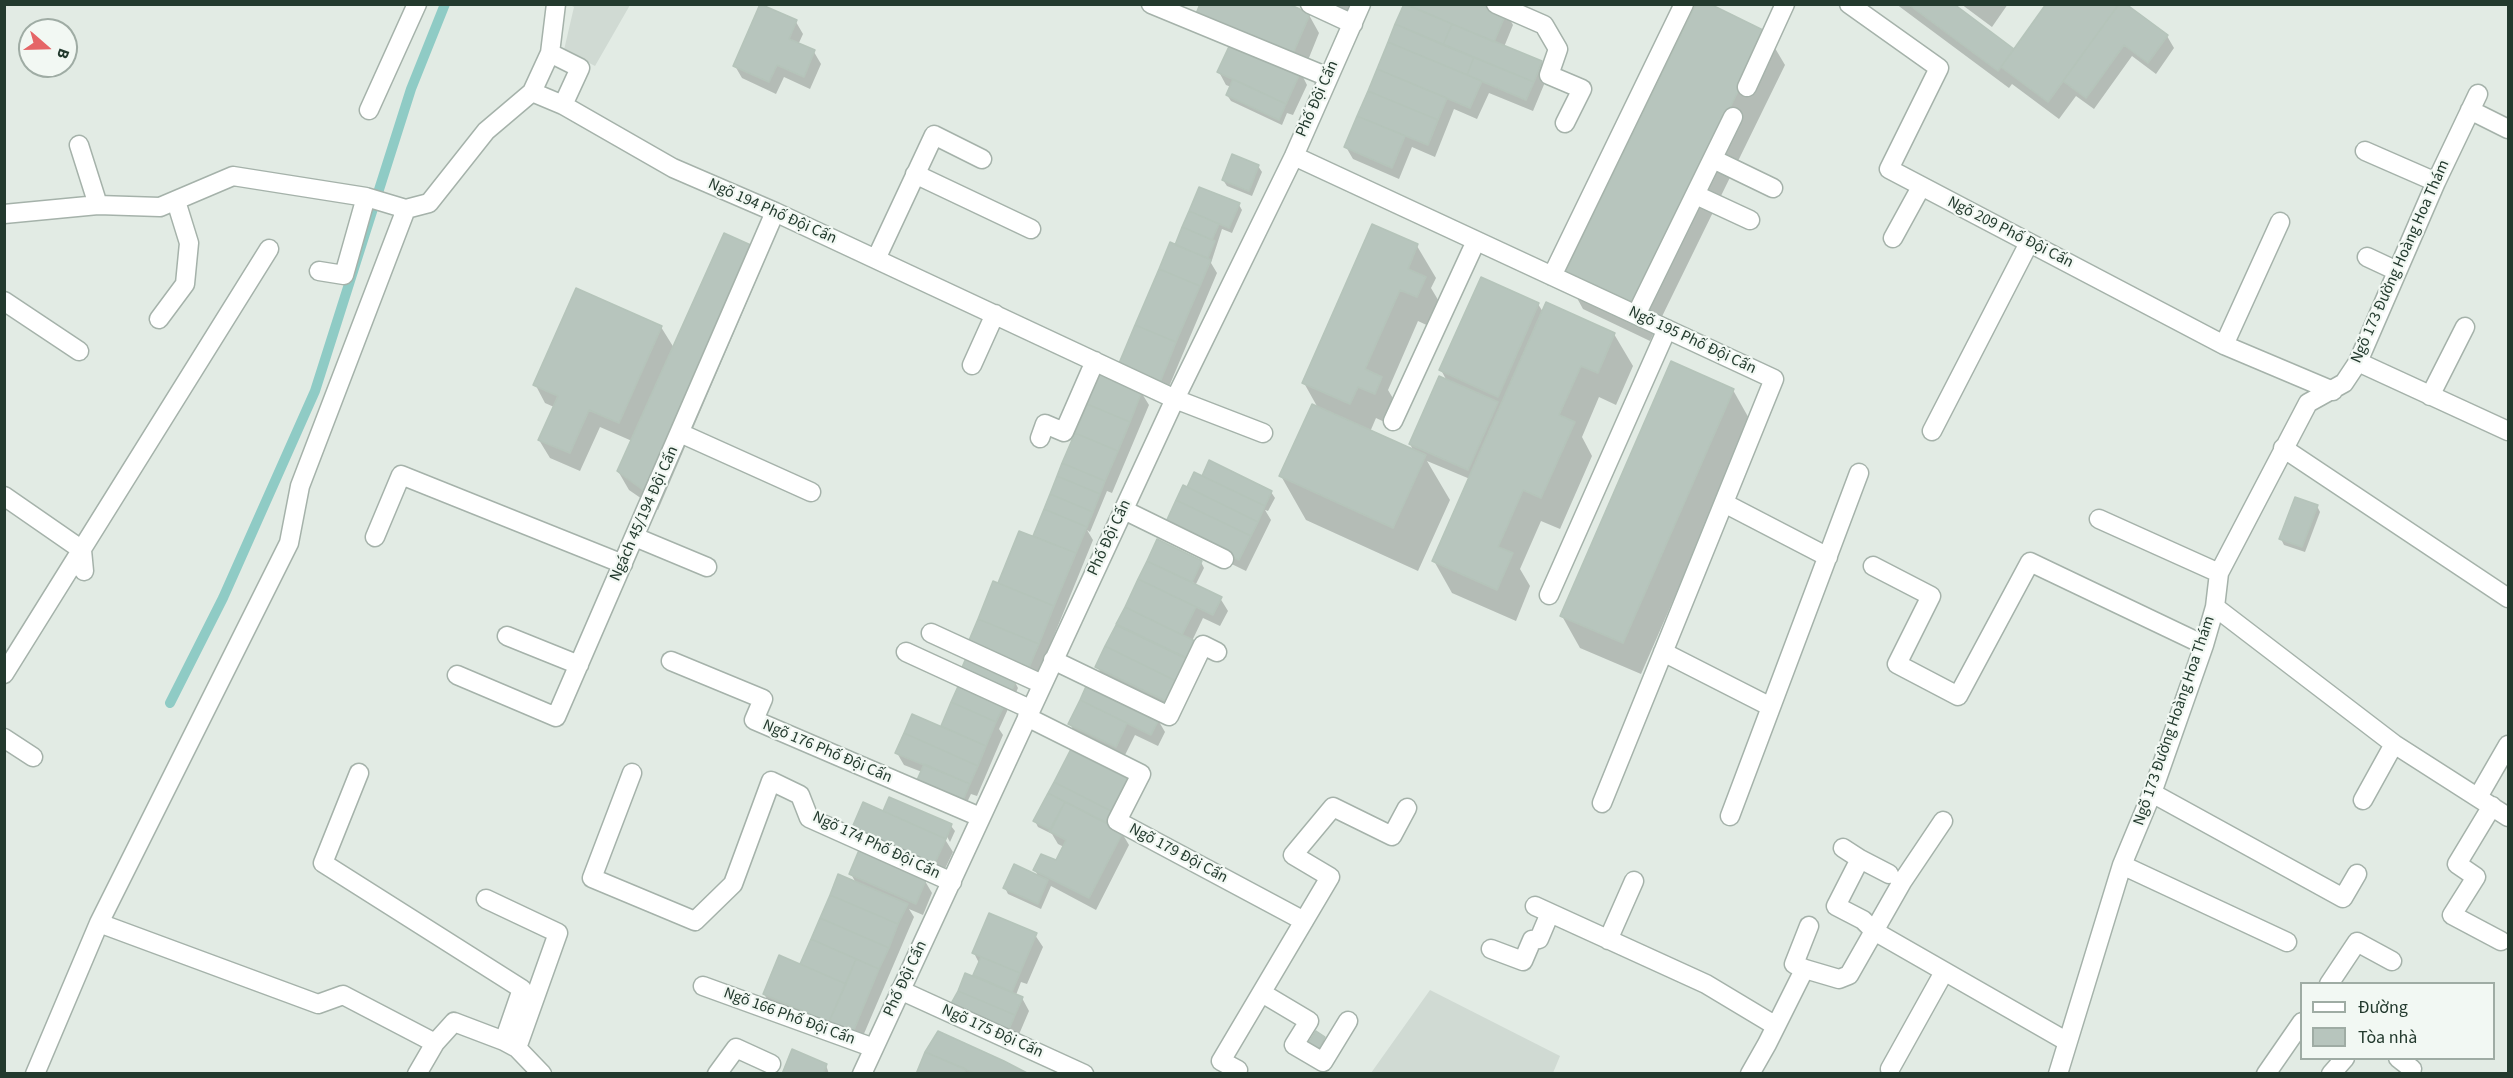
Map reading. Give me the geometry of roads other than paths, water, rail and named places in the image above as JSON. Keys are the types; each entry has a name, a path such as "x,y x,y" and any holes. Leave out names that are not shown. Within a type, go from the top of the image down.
{"street":[{"path":"369,110 417,4"},
{"path":"4,214 98,205 160,207 233,176 366,196 406,209 429,203 486,131 532,92 550,53 556,4"},
{"path":"1151,4 1328,77"},
{"path":"1310,4 1353,24"},
{"name":"Phố Đội Cấn","path":"862,1074 1175,399 1294,156 1361,4"},
{"path":"1496,4 1544,25 1558,50 1549,75 1582,89 1565,123"},
{"path":"1552,276 1684,4"},
{"path":"1747,87 1785,4"},
{"name":"Ngõ 209 Phố Đội Cấn","path":"1849,4 1939,68 1889,169 2224,345 2333,391"},
{"path":"550,53 580,68 563,105"},
{"name":"Ngõ 194 Phố Đội Cấn","path":"532,92 563,105 673,168 776,212 1175,399 1263,433"},
{"name":"Ngõ 173 Đường Hoàng Hoa Thám","path":"2058,1074 2066,1041 2122,865 2152,793 2204,645 2215,607 2219,573 2308,403 2344,383 2358,362 2436,182 2474,102 2508,129"},
{"path":"1636,315 1733,117"},
{"path":"876,259 934,135 982,159"},
{"path":"79,145 98,205"},
{"path":"2365,151 2436,182"},
{"name":"Ngõ 195 Phố Đội Cấn","path":"1294,156 1774,379 1602,803"},
{"path":"1713,159 1773,188"},
{"path":"915,174 1031,229"},
{"path":"1893,238 1921,187"},
{"path":"1696,195 1750,220"},
{"path":"319,271 344,275 366,196"},
{"path":"159,319 185,284 189,243 176,201"},
{"path":"35,1074 99,923 284,554 295,517 300,486 406,209"},
{"name":"Ngách 45/194 Đội Cấn","path":"457,675 556,717 776,212"},
{"path":"2224,345 2280,222"},
{"path":"1393,421 1476,241"},
{"path":"1932,431 2029,243"},
{"path":"4,674 269,249"},
{"path":"2367,257 2397,271"},
{"path":"4,301 79,351"},
{"path":"972,365 995,314"},
{"path":"2430,396 2465,327"},
{"path":"1549,595 1667,329"},
{"path":"1040,438 1045,424 1064,432 1095,361"},
{"path":"2358,362 2508,431"},
{"path":"680,433 811,492"},
{"path":"2283,448 2508,598"},
{"path":"1730,816 1859,473"},
{"path":"375,537 401,475 623,564"},
{"path":"4,496 82,550 84,571"},
{"path":"1724,503 1828,557"},
{"path":"1124,510 1224,559"},
{"path":"2099,519 2219,573"},
{"path":"635,537 707,567"},
{"path":"1873,566 1931,596 1897,664 1958,696 2030,562 2204,645"},
{"path":"2215,607 2394,744 2508,817"},
{"path":"931,633 1042,684"},
{"path":"507,636 579,665"},
{"path":"1053,660 1169,716 1203,645 1217,652"},
{"path":"906,652 1028,713"},
{"path":"1663,652 1771,707"},
{"name":"Ngõ 176 Phố Đội Cấn","path":"671,661 763,699 754,720 980,817"},
{"name":"Ngõ 179 Đội Cấn","path":"1028,713 1142,774 1118,821 1304,921"},
{"path":"4,738 33,757"},
{"path":"2363,800 2394,744"},
{"path":"2501,941 2452,915 2476,877 2457,864 2508,745"},
{"path":"359,773 323,863 522,989 511,1044"},
{"name":"Ngõ 174 Phố Đội Cấn","path":"632,773 592,878 695,921 733,884 771,781 800,795 809,818 952,882"},
{"path":"2152,793 2343,898 2357,874"},
{"path":"1238,1070 1221,1061 1330,877 1293,855 1333,807 1392,836 1407,808"},
{"path":"1809,926 1794,964 1839,979 1849,975 1902,882 1942,821"},
{"path":"1844,848 1889,874"},
{"path":"1860,859 1836,906 1863,920 1874,931 2066,1041"},
{"path":"2122,865 2287,942"},
{"path":"1608,940 1634,882"},
{"path":"486,899 558,933 511,1044"},
{"path":"1491,949 1523,961 1532,940 1539,939 1543,910 1706,984 1776,1026"},
{"path":"99,923 318,1004 343,995 435,1043"},
{"path":"2330,982 2357,942 2392,961"},
{"path":"1749,1074 1805,969"},
{"path":"1890,1069 1944,972"},
{"name":"Ngõ 166 Phố Đội Cấn","path":"703,986 874,1048"},
{"name":"Ngõ 175 Đội Cấn","path":"900,990 1084,1074"},
{"path":"1262,993 1309,1021 1294,1045 1323,1062 1348,1021"},
{"path":"417,1074 435,1043 454,1022 511,1044 542,1074"},
{"path":"2266,1074 2300,1023"},
{"path":"717,1074 736,1048 771,1064"},
{"path":"2331,1074 2344,1060"}],"waterway":[{"path":"170,703 223,598 315,391 411,89 445,4"}]}
